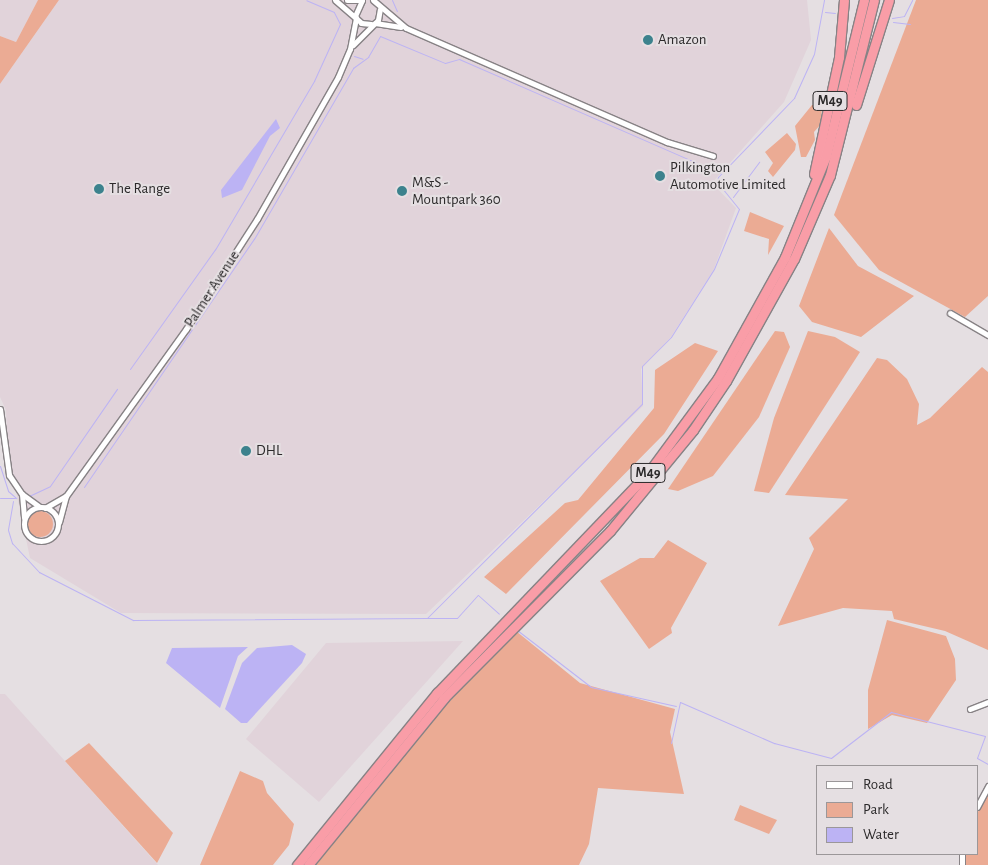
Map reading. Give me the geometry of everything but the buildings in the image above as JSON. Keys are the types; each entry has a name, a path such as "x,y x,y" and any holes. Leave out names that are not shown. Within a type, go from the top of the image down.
{"highway":[{"name":"M49","path":"808,201 839,57 844,0"},
{"name":"M49","path":"297,865 404,730 601,526 686,425 757,314 808,201 834,129 864,0"},
{"name":"M49","path":"830,175 874,0"},
{"name":"M49","path":"308,865 444,698 610,530 693,430 765,316 830,175 889,0"}],"street":[{"path":"336,0 356,17 373,23 406,28 667,142 713,156"},
{"path":"347,0 362,0"},
{"path":"350,49 356,7 362,0"},
{"path":"373,0 406,28"},
{"path":"350,49 373,23 379,5"},
{"name":"Palmer Avenue","path":"43,507 66,496 186,329 300,150 350,49"},
{"path":"950,313 988,335"},
{"path":"0,409 4,457 22,494 24,531 38,542 53,537 66,496"},
{"path":"22,494 43,507 58,523"},
{"path":"24,518 43,507"},
{"path":"970,709 988,702"},
{"path":"978,805 988,786"}],"shaded area":[{"path":"0,0 38,0 16,42 0,36"},
{"path":"59,0 807,0 811,40 784,102 712,183 736,208 714,269 671,337 641,369 643,406 426,614 121,613 30,558 8,453 6,410 0,397 0,84"},
{"path":"463,641 319,802 246,739 326,643"},
{"path":"0,694 5,694 158,865 0,865"}],"green space":[{"path":"38,0 59,0 0,84 0,36 16,42"},
{"path":"916,0 988,0 988,296 965,317 879,270 834,215"},
{"path":"812,105 822,105 821,124 814,132 815,140 806,157 801,157 795,126"},
{"path":"787,133 796,144 795,150 773,177 768,171 773,163 765,152"},
{"path":"750,212 784,226 768,255 769,239 744,231"},
{"path":"829,228 858,266 914,296 861,337 812,322 799,306"},
{"path":"775,331 784,332 790,347 759,417 713,476 678,491 668,489"},
{"path":"808,331 835,337 860,352 769,493 754,491 774,418"},
{"path":"695,343 718,351 664,434 506,594 484,577 565,503 578,500 654,408 655,370"},
{"path":"877,358 887,360 907,379 919,404 917,425 930,418 982,367 988,372 988,650 945,631 894,619 892,611 843,608 778,626 814,549 809,538 848,499 785,495"},
{"path":"40,511 49,515 53,524 49,533 40,537 31,533 27,524 31,515"},
{"path":"668,540 707,563 671,628 672,633 649,649 600,581 640,558 654,558"},
{"path":"887,620 946,636 955,659 956,680 927,723 892,715 868,729 868,690"},
{"path":"516,631 580,683 675,709 670,732 684,794 598,788 589,844 579,865 316,865 434,718"},
{"path":"89,743 173,833 157,863 65,761"},
{"path":"240,771 263,781 267,793 294,824 289,845 273,865 200,865"},
{"path":"988,791 988,865 965,865 965,855 978,855 978,812"},
{"path":"740,805 777,820 769,834 734,820"}],"water":[{"path":"276,119 280,128 270,136 242,190 222,198 221,190"},
{"path":"292,645 306,654 302,663 247,723 241,723 225,709 242,663 257,648"},
{"path":"248,647 238,656 220,708 166,663 172,648"}],"waterway":[{"path":"130,369 216,248 314,81 340,24 334,12 306,0"},
{"path":"392,0 397,11"},
{"path":"13,501 8,530 12,543 39,572 133,620 427,618 642,404 642,366 671,337 714,269 739,209 717,182 718,177 794,98 814,54 824,0"},
{"path":"892,18 904,16 912,0"},
{"path":"825,12 835,13"},
{"path":"893,22 910,24"},
{"path":"84,487 254,239 353,68 368,57 380,36 445,63 459,59 720,173"},
{"path":"354,56 363,59"},
{"path":"733,197 759,162"},
{"path":"29,496 50,486 117,389"},
{"path":"0,466 8,491 16,498"},
{"path":"0,498 15,498"},
{"path":"427,618 457,618 478,595 499,614"},
{"path":"517,630 591,687 676,706"},
{"path":"671,743 680,702 774,743 831,758 891,712 985,736 977,758 988,764"}],"place":[{"name":"Amazon","path":"648,40"},
{"name":"Pilkington Automotive Limited","path":"660,176"},
{"name":"The Range","path":"99,189"},
{"name":"M&S - Mountpark 360","path":"402,191"},
{"name":"DHL","path":"246,451"}]}
